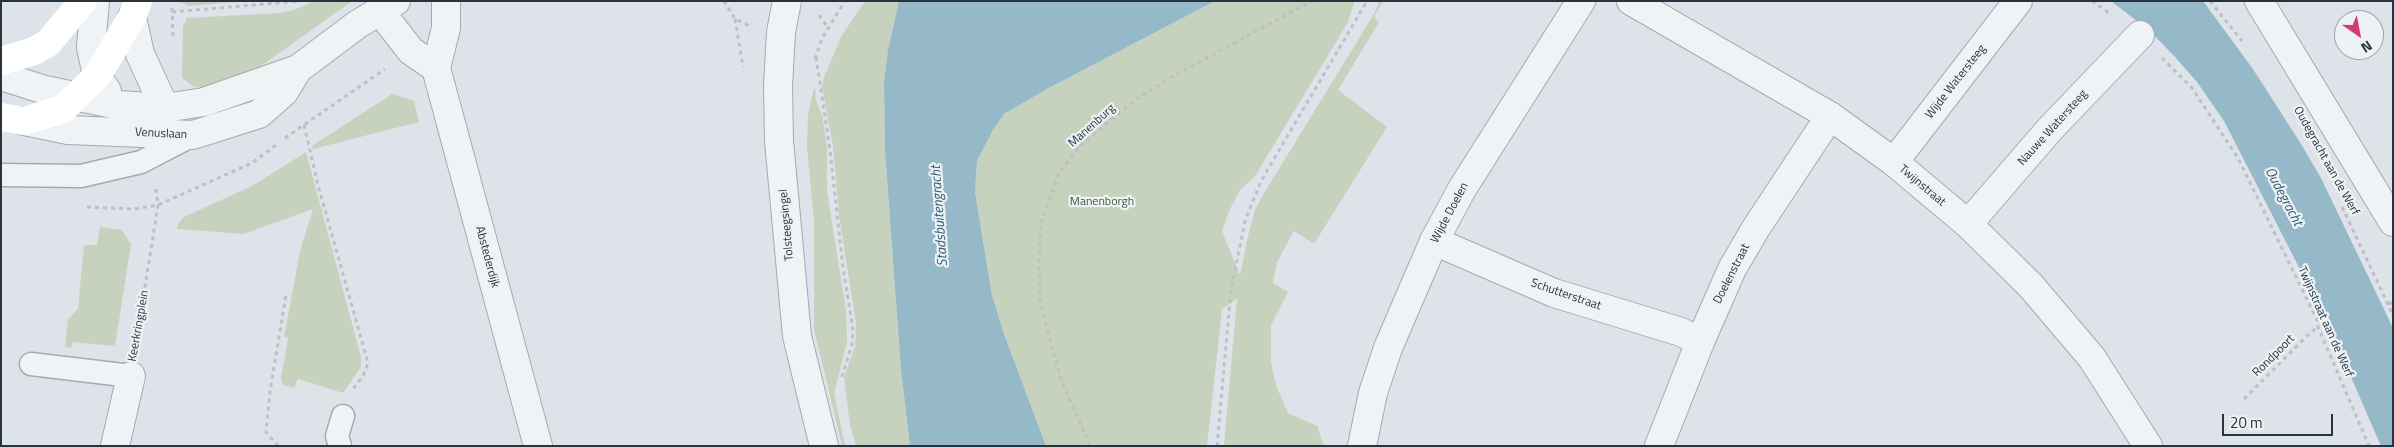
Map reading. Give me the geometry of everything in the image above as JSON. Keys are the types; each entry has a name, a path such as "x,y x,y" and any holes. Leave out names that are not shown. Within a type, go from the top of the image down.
{"main road":[{"path":"1,61 34,51 48,43 83,1"},
{"path":"13,119 63,109 77,97 97,76 135,9"}],"street":[{"path":"95,1 91,47 97,76 118,106 147,133"},
{"name":"Abstederdijk","path":"446,1 446,28 436,68 538,446"},
{"name":"Tolsteegsingel","path":"787,1 781,32 778,86 779,141 798,336 824,446"},
{"name":"Wijde Doelen","path":"1362,446 1373,393 1388,348 1434,241 1462,189 1582,1"},
{"name":"Twijnstraat","path":"1631,1 1830,116 1894,162 1968,224 2031,286 2092,358 2148,446"},
{"name":"Wijde Watersteeg","path":"1894,162 2018,1"},
{"path":"2259,1 2393,222"},
{"path":"388,6 412,51 436,68"},
{"name":"Venuslaan","path":"1,76 44,90 118,106 164,108 204,102 298,69 358,24 388,6"},
{"path":"135,9 140,54 164,108"},
{"name":"Nauwe Watersteeg","path":"1968,224 2050,129 2140,35"},
{"name":"Venuslaan","path":"13,119 68,130 194,136 259,114 284,92 298,69"},
{"name":"Doelenstraat","path":"1659,446 1700,342 1732,269 1756,228 1830,116"},
{"name":"Schutterstraat","path":"1434,241 1554,294 1681,332 1700,342"},
{"name":"Keerkringplein","path":"116,446 131,376"}],"lane":[{"path":"1,175 81,176 141,162 194,136"},
{"path":"31,364 131,376"},
{"path":"340,446 337,436 343,416"}],"path":[{"path":"172,12 300,1"},
{"name":"Manenburg","path":"1090,446 1062,382 1040,303 1039,262 1042,223 1059,173 1081,145 1138,98 1170,78 1312,1"},
{"path":"1217,446 1231,290 1245,221 1261,181 1367,1"},
{"name":"Twijnstraat aan de Werf","path":"2092,1 2140,35 2192,88 2238,158 2315,316 2318,328 2369,446"},
{"path":"2210,1 2243,42"},
{"path":"92,208 134,209 158,205 252,163 412,51"},
{"path":"816,57 853,330 852,344 841,381"},
{"path":"304,125 318,185 368,363 363,376 349,393 343,416"},
{"name":"Oudegracht aan de Werf","path":"2340,201 2393,315"},
{"name":"Keerkringplein","path":"131,376 158,205"},
{"path":"278,446 266,432 270,392 286,294"},
{"path":"2388,304 2393,302"},
{"name":"Rondpoort","path":"2244,399 2310,333 2318,328"}],"green space":[{"path":"179,1 248,1 188,6"},
{"path":"314,1 352,1 251,73 203,88 193,86 182,78 183,27 187,18 281,13 294,10"},
{"path":"865,1 899,1 888,50 884,82 885,151 901,370 910,446 856,446 850,425 844,378 855,346 856,324 839,215 833,146 822,87 824,77 842,35"},
{"name":"Manenborgh","path":"1215,1 1355,1 1347,24 1255,176 1240,190 1229,211 1222,231 1240,275 1255,210 1261,198 1374,14 1380,1 1383,1 1375,15 1375,19 1379,22 1338,90 1387,127 1314,244 1294,231 1277,262 1273,283 1288,292 1271,325 1271,363 1277,388 1288,413 1317,426 1324,446 1224,446 1237,299 1222,309 1207,446 1046,446 1003,331 992,295 975,192 977,161 993,130 1004,114 1047,89"},
{"path":"814,88 816,90 815,98 822,115 827,147 827,191 846,310 847,342 834,393 845,446 842,446 814,329 814,223 807,146 808,115"},
{"path":"392,94 414,101 419,122 313,149 312,146"},
{"path":"306,152 361,357 361,367 343,393 298,379 294,388 283,385 281,379 288,338 284,337 300,251 313,209 244,234 177,229 178,224 184,217 252,186"},
{"path":"100,227 122,230 131,244 115,346 73,342 72,348 65,347 68,319 78,309 84,245 97,245"}],"water":[{"name":"Stadsbuitengracht","path":"899,1 1215,1 1047,89 1004,114 993,130 977,161 975,192 992,295 1003,331 1046,446 910,446 901,370 885,151 884,82 888,50"},
{"name":"Oudegracht","path":"2111,1 2203,1 2253,69 2301,144 2321,178 2393,328 2393,446 2381,446 2327,322 2224,121 2197,82 2175,57 2151,32"}]}
